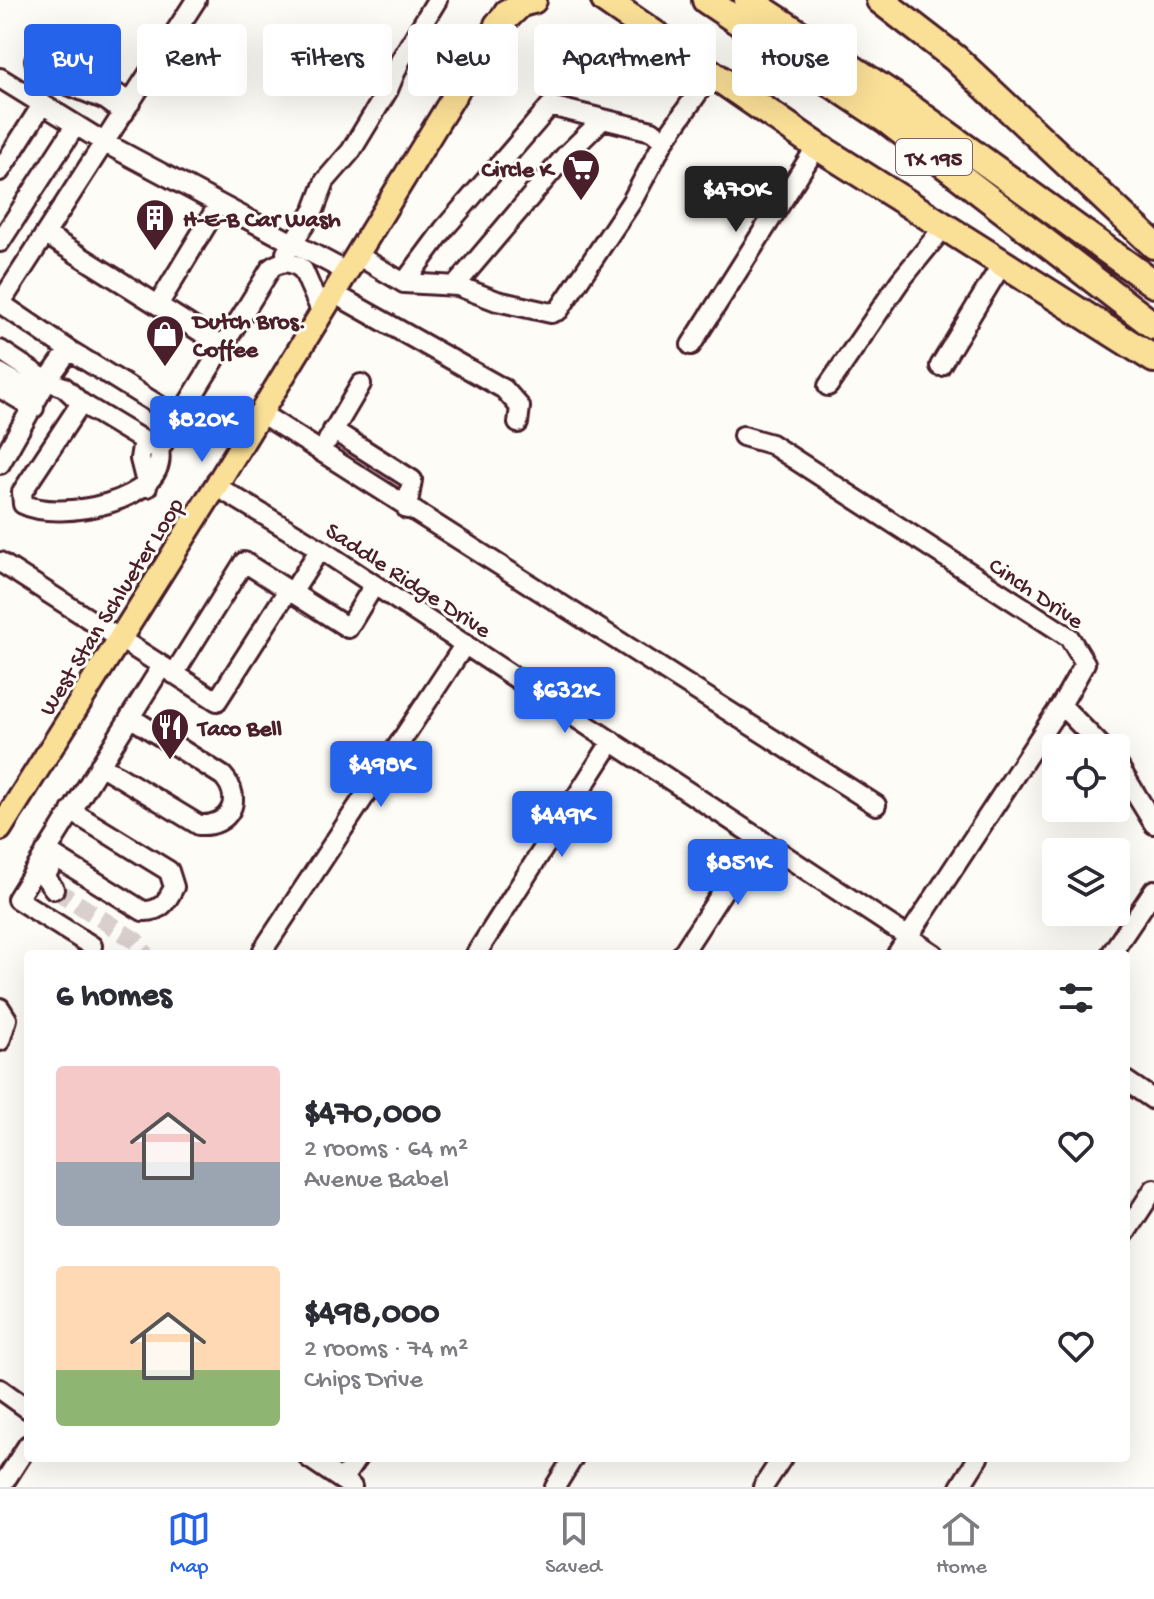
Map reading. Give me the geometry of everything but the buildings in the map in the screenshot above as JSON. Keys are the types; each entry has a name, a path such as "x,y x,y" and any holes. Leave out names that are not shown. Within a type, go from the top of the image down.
{"highway":[{"path":"499,12 533,0"},
{"path":"605,0 639,24"},
{"name":"TX 195","path":"706,0 888,121 1154,326"},
{"name":"TX 195","path":"748,0 891,94 1154,284"},
{"path":"880,0 955,58 1154,245"},
{"path":"716,77 817,146 1154,359"}],"main road":[{"name":"West Stan Schlueter Loop","path":"0,829 352,264 499,12 513,0"}],"street":[{"path":"179,418 0,304 196,0"},
{"path":"159,450 271,268 293,244 314,210 325,181 351,151 392,85 400,61 437,0"},
{"path":"41,49 61,55 127,108 38,73 35,60 41,49"},
{"path":"0,78 105,143 293,244 404,283 455,286 551,313 559,310 632,201 664,141 696,96"},
{"path":"0,171 42,105"},
{"path":"404,283 444,229 550,106 652,131 664,141"},
{"path":"455,286 565,156 603,119"},
{"path":"0,242 75,126"},
{"path":"691,345 817,146"},
{"path":"158,305 219,204"},
{"path":"828,386 900,281 944,227"},
{"path":"45,234 223,346"},
{"path":"940,366 1003,262"},
{"path":"278,263 296,264 303,270 322,313"},
{"path":"333,293 504,389 520,407 518,423"},
{"path":"0,350 40,395"},
{"path":"0,464 69,350"},
{"path":"0,373 40,395"},
{"path":"320,452 361,384"},
{"path":"0,388 40,395 64,387 81,403 159,450 162,463 157,476 147,487 116,499 59,512 37,511 23,504 22,492 81,403"},
{"path":"259,412 876,805"},
{"path":"333,430 412,480 407,509"},
{"name":"Cinch Drive","path":"743,436 771,444 1069,637 1085,663 1061,705 900,950"},
{"path":"143,440 140,459 147,487"},
{"name":"Saddle Ridge Drive","path":"216,486 320,549 928,950"},
{"path":"0,562 217,701 320,549"},
{"path":"54,889 45,877 51,854 71,811 130,717 168,670 244,562 348,628 374,585"},
{"path":"263,950 465,644"},
{"path":"1061,705 1089,734"},
{"path":"100,765 199,825 223,821 235,801 234,788 223,776 130,717"},
{"path":"479,950 612,741"},
{"path":"1130,785 1154,824"},
{"path":"51,854 143,911 158,909 174,887 169,871 71,811"},
{"path":"685,950 758,837"},
{"path":"51,854 17,899 92,946"},
{"path":"1114,950 1154,890"},
{"path":"0,1008 7,1019 0,1041"},
{"path":"1130,1084 1154,1100"},
{"path":"1130,1226 1154,1189"},
{"path":"0,1389 24,1406"},
{"path":"1,1487 24,1451"},
{"path":"315,1462 347,1484 355,1462"},
{"path":"555,1487 571,1462"},
{"path":"763,1487 779,1462"},
{"path":"960,1487 976,1462"}],"tunnel":[{"path":"54,889 136,941 142,950"}],"place":[{"name":"Circle K","path":"581,202"},
{"name":"H-E-B Car Wash","path":"155,252"},
{"name":"Dutch Bros. Coffee","path":"165,368"},
{"name":"Taco Bell","path":"170,761"}]}
